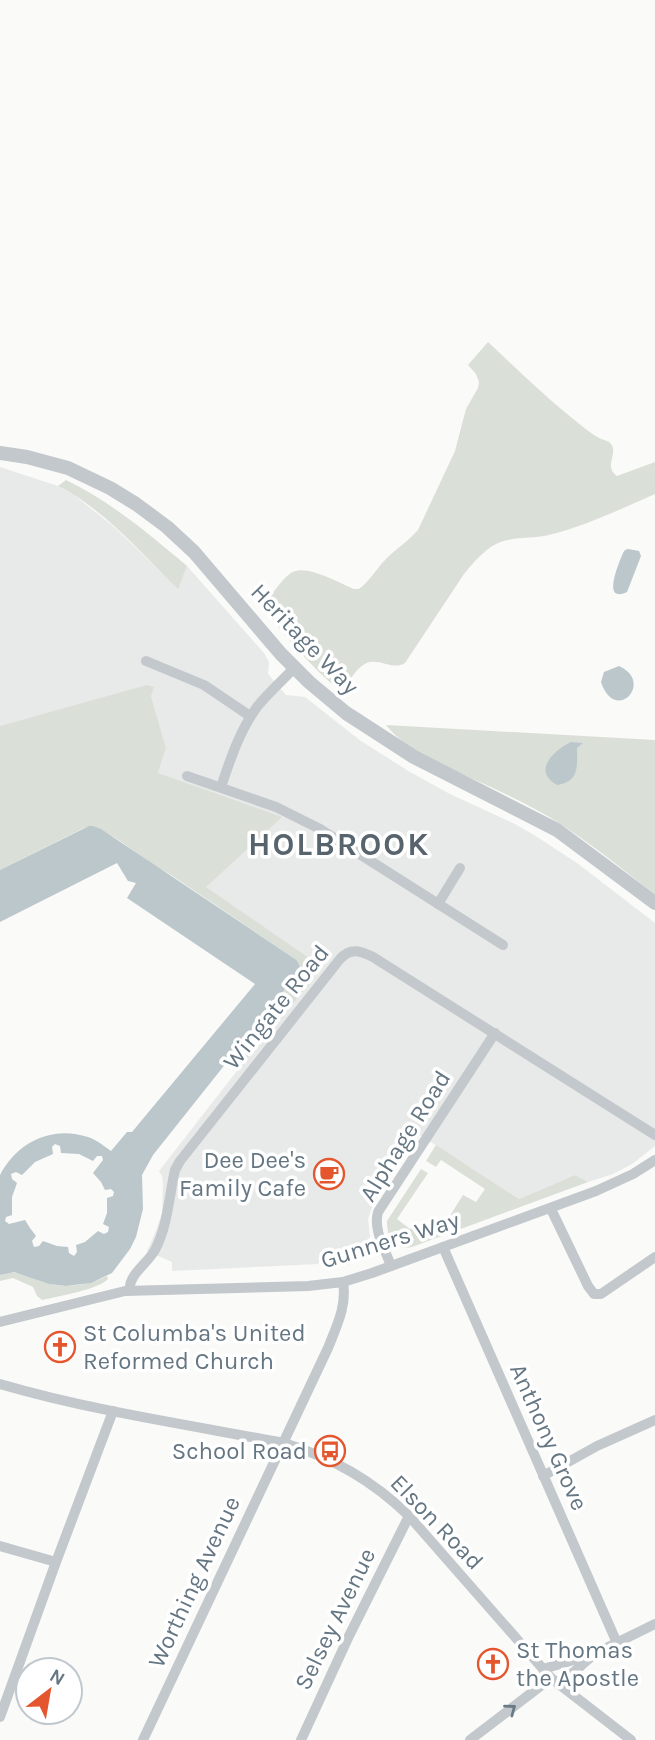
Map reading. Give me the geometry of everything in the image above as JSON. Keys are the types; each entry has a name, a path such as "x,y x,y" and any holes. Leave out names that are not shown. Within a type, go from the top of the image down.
{"street":[{"name":"Heritage Way","path":"0,453 68,468 136,504 194,552 294,668 329,699 367,728 414,757 557,830 655,903"},
{"path":"146,661 204,685 250,716"},
{"path":"220,787 250,716 294,668"},
{"path":"187,776 291,813 503,945"},
{"path":"438,904 460,868"},
{"name":"Wingate Road","path":"130,1290 130,1282 152,1255 158,1243 175,1170 180,1161 346,953 357,951 367,954 655,1135"},
{"name":"Alphage Road","path":"391,1266 377,1229 378,1212 495,1033"},
{"name":"Gunners Way","path":"0,1322 130,1290 284,1288 343,1282 551,1209 633,1174 655,1160"},
{"path":"551,1209 587,1286 594,1294 601,1294 655,1256"},
{"name":"Anthony Grove","path":"443,1247 617,1643"},
{"path":"284,1443 318,1372 344,1308 343,1282"},
{"name":"Elson Road","path":"0,1384 113,1411 284,1443 310,1451 349,1469 387,1496 409,1516 551,1677 631,1740"},
{"path":"0,1717 113,1411"},
{"path":"543,1476 594,1447 655,1420"},
{"name":"Worthing Avenue","path":"143,1740 284,1443"},
{"name":"Selsey Avenue","path":"301,1740 409,1516"},
{"path":"0,1546 56,1562"},
{"path":"470,1740 551,1677 655,1624"},
{"path":"551,1677 594,1654"}],"shaded area":[{"path":"488,342 565,413 594,435 609,442 613,450 611,467 617,476 655,462 655,494 603,517 562,531 502,541 491,547 464,574 405,663 396,666 366,663 354,674 342,692 309,662 262,607 283,580 297,571 313,572 359,589 385,560 418,530 455,451 466,409 478,388 476,374 468,365"},
{"path":"0,467 58,486 74,495 113,526 178,588 187,566 264,653 269,662 268,674 286,695 305,697 361,741 410,772 534,835 577,863 655,923 655,1146 632,1164 613,1174 588,1182 575,1175 519,1199 420,1135 374,1202 368,1219 370,1237 348,1266 329,1251 318,1264 172,1271 172,1262 147,1251 162,1213 163,1185 159,1171 240,1067 312,981 312,960 205,887 158,773 166,748 151,696 34,717 0,726"},
{"path":"66,480 114,508 187,566 178,589 91,506 58,486"},
{"path":"628,549 639,551 641,556 627,592 619,594 613,588 614,581 623,553"},
{"path":"619,666 629,673 633,689 629,696 615,700 607,694 601,682 604,672"},
{"path":"147,685 154,687 151,696 166,748 158,773 282,817 206,887 312,960 312,981 240,1067 229,1060 299,971 295,959 123,843 93,826 0,870 0,726"},
{"path":"386,725 655,740 655,894 565,827 521,802 423,754 403,742"},
{"path":"571,742 583,743 577,748 576,772 570,780 557,785 546,774 546,768 552,756"},
{"path":"93,826 295,959 299,966 297,974 153,1155 142,1175 143,1209 136,1237 112,1273 91,1283 66,1286 49,1284 14,1272 0,1275 0,1175 16,1153 37,1139 49,1135 61,1133 88,1137 111,1151 127,1132 132,1132 255,984 127,898 136,883 128,881 117,863 0,922 0,870","holes":["55,1144 60,1146 61,1153 79,1154 93,1161 97,1156 102,1156 103,1160 93,1173 105,1190 111,1189 114,1192 113,1196 107,1198 107,1213 103,1224 109,1227 108,1232 104,1234 98,1231 85,1242 76,1245 77,1252 74,1256 69,1253 68,1247 43,1241 34,1247 32,1241 36,1236 25,1220 9,1224 5,1221 6,1217 12,1215 12,1197 17,1183 11,1174 16,1172 22,1175 35,1162 53,1154 52,1147"]},
{"path":"436,1145 519,1199 575,1175 588,1182 412,1247 400,1247 390,1237 387,1221 421,1169 428,1173 397,1219 410,1229 415,1227 421,1231 426,1222 441,1230 463,1195 476,1202 485,1189 441,1160 436,1167 426,1161"},
{"path":"11,1272 45,1283 65,1286 93,1282 107,1276 108,1279 87,1289 42,1300 33,1287 13,1278 0,1281 0,1275"}],"place":[{"name":"Dee Dee's Family Cafe","path":"329,1174"},
{"name":"St Columba's United Reformed Church","path":"60,1347"},
{"name":"School Road","path":"330,1451"},
{"name":"St Thomas the Apostle","path":"493,1664"}],"district":[{"name":"HOLBROOK","path":"339,844"}]}
